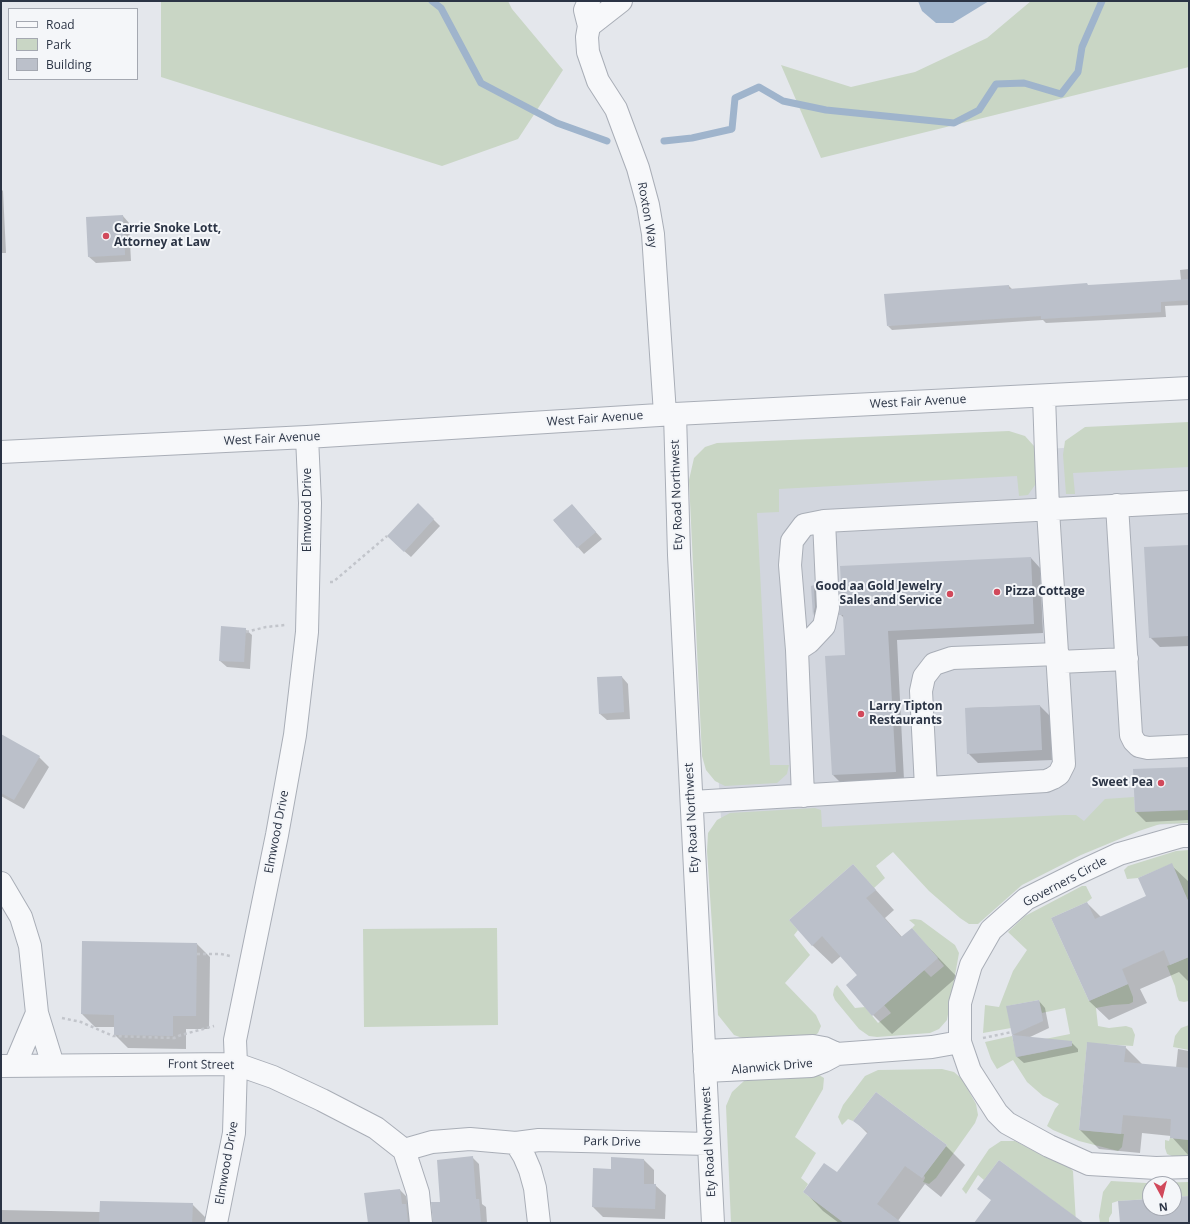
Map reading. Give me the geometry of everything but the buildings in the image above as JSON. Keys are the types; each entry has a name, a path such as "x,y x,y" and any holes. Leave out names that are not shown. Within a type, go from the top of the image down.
{"street":[{"name":"Roxton Way","path":"589,1 585,10 589,26 587,38 588,52 598,80 616,108 638,168 648,205 653,234 670,414"},
{"path":"589,26 621,1"},
{"name":"West Fair Avenue","path":"1,452 307,437 670,414 1189,388"},
{"path":"692,802 1046,780 1054,778 1059,774 1064,764 1048,510 1044,396"},
{"name":"Ety Road Northwest","path":"670,414 679,554 713,1223"},
{"name":"Elmwood Drive","path":"216,1223 234,1133 236,1064 235,1040 277,835 293,742 307,632 310,503 307,437"},
{"path":"803,796 797,650 790,565 792,541 804,525 824,520 1189,502"},
{"path":"1117,505 1132,735 1134,742 1139,746 1148,748 1189,746"},
{"path":"797,650 809,642 824,626 828,608 824,520"},
{"path":"926,787 921,691 924,677 934,664 952,658 972,657 1127,660"},
{"name":"Governers Circle","path":"1189,836 1182,836 1120,854 1078,873 1026,900 991,930 971,965 960,1003 960,1042 970,1071 997,1113 1007,1123 1043,1143 1089,1164 1156,1168 1189,1167"},
{"path":"1,883 20,917 28,941 37,1013 53,1065"},
{"path":"8,1066 37,1013"},
{"name":"Alanwick Drive","path":"705,1061 812,1046 824,1048 837,1054 932,1047 960,1042"},
{"name":"Front Street","path":"8,1066 236,1064 273,1077 322,1100 376,1128 404,1150"},
{"name":"Park Drive","path":"404,1150 432,1142 470,1139 516,1143 539,1140 708,1144"},
{"path":"516,1143 530,1170 535,1188 537,1221"},
{"path":"404,1150 418,1193 421,1223"}],"path":[{"path":"333,582 387,536"},
{"path":"246,632 266,627"},
{"path":"197,954 221,954"},
{"path":"81,1022 113,1036 174,1038 217,1026"},
{"path":"960,1042 1012,1032"}],"shaded area":[{"path":"1189,440 1189,823 723,849 699,471"}],"green space":[{"path":"161,1 508,1 512,9 563,70 518,139 442,166 161,77"},
{"path":"1031,1 1189,1 1189,67 821,158 781,65 851,87 915,72 987,38"},
{"path":"1189,422 1189,467 1073,473 1075,494 1066,494 1063,455 1065,441 1085,427"},
{"path":"1009,431 1025,436 1034,446 1037,463 1035,485 1028,495 1019,496 1017,476 779,489 779,512 757,513 770,765 789,765 787,774 777,783 725,786 715,781 706,770 702,756 689,480 694,458 705,447 717,443"},
{"path":"1134,797 1135,812 1189,810 1189,823 1160,824 1081,855 1022,885 978,924 969,924 960,918 929,891 893,852 876,866 885,878 874,888 853,864 789,920 798,930 794,935 810,955 785,983 816,1015 821,1026 818,1033 812,1038 748,1040 734,1035 718,1015 707,851 708,833 717,820 730,813 815,808 821,810 822,827 1064,815 1076,815 1084,821 1105,799"},
{"path":"1189,850 1189,903 1171,864 1138,878 1127,879 1124,870 1128,866 1176,851"},
{"path":"1082,886 1086,886 1092,898 1087,902 1051,918 1089,1001 1128,984 1133,997 1133,1002 1129,1004 1096,1008 1098,1026 1109,1028 1126,1026 1132,1028 1135,1035 1133,1046 1087,1043 1079,1130 1124,1134 1122,1147 1118,1151 1079,1141 1047,1126 1059,1104 1043,1096 1027,1082 1013,1060 997,1069 991,1059 985,1042 1012,1036 1017,1057 1048,1051 1045,1039 1070,1034 1065,1008 1042,1013 1039,1000 1007,1006 1011,1028 983,1033 985,1005 999,1007 1013,971 1027,950 1008,932 1025,916"},
{"path":"909,920 921,920 955,945 959,953 947,1020 939,1029 930,1033 877,1037 869,1036 859,1029 835,1000 833,995 834,989 837,985 855,1008 865,1007 878,1023 891,1013 884,1005 924,970 931,977 944,966 912,928 915,925"},
{"path":"497,928 498,1025 364,1027 363,929"},
{"path":"1189,957 1189,1001 1184,1002 1179,1001 1167,966"},
{"path":"1189,1025 1189,1050 1173,1047 1175,1036 1181,1028"},
{"path":"942,1069 954,1072 962,1079 976,1104 978,1115 975,1123 936,1178 929,1184 923,1182 925,1178 924,1175 947,1145 876,1092 853,1121 848,1119 842,1125 838,1117 843,1105 865,1076 878,1070"},
{"path":"763,1075 819,1075 824,1078 823,1089 795,1137 816,1153 801,1178 808,1184 803,1192 844,1223 731,1223 726,1106 732,1092 744,1081"},
{"path":"1170,1138 1189,1140 1189,1156 1172,1156 1167,1154 1165,1140 1169,1141"},
{"path":"1001,1141 1015,1141 1045,1157 1069,1167 1073,1171 1076,1223 1071,1214 999,1160 984,1180 978,1175 966,1194 962,1189 989,1149"},
{"path":"1111,1181 1142,1183 1142,1200 1118,1201 1112,1203 1112,1213 1109,1218 1109,1223 1100,1223 1099,1216 1103,1192"},
{"path":"1182,1182 1189,1182 1189,1196 1182,1196"}],"water":[{"path":"918,1 989,1 953,23 936,23 922,11"}],"waterway":[{"path":"432,1 441,8 481,83 557,123 607,141"},
{"path":"664,141 692,138 732,129 735,98 759,87 783,101 826,110 954,123 979,110 996,84 1024,83 1061,94 1078,72 1082,47 1102,1"}],"place":[{"name":"Carrie Snoke Lott, Attorney at Law","path":"106,236"},
{"name":"Pizza Cottage","path":"997,592"},
{"name":"Good aa Gold Jewelry Sales and Service","path":"950,594"},
{"name":"Larry Tipton Restaurants","path":"861,714"},
{"name":"Sweet Pea","path":"1161,783"}]}
